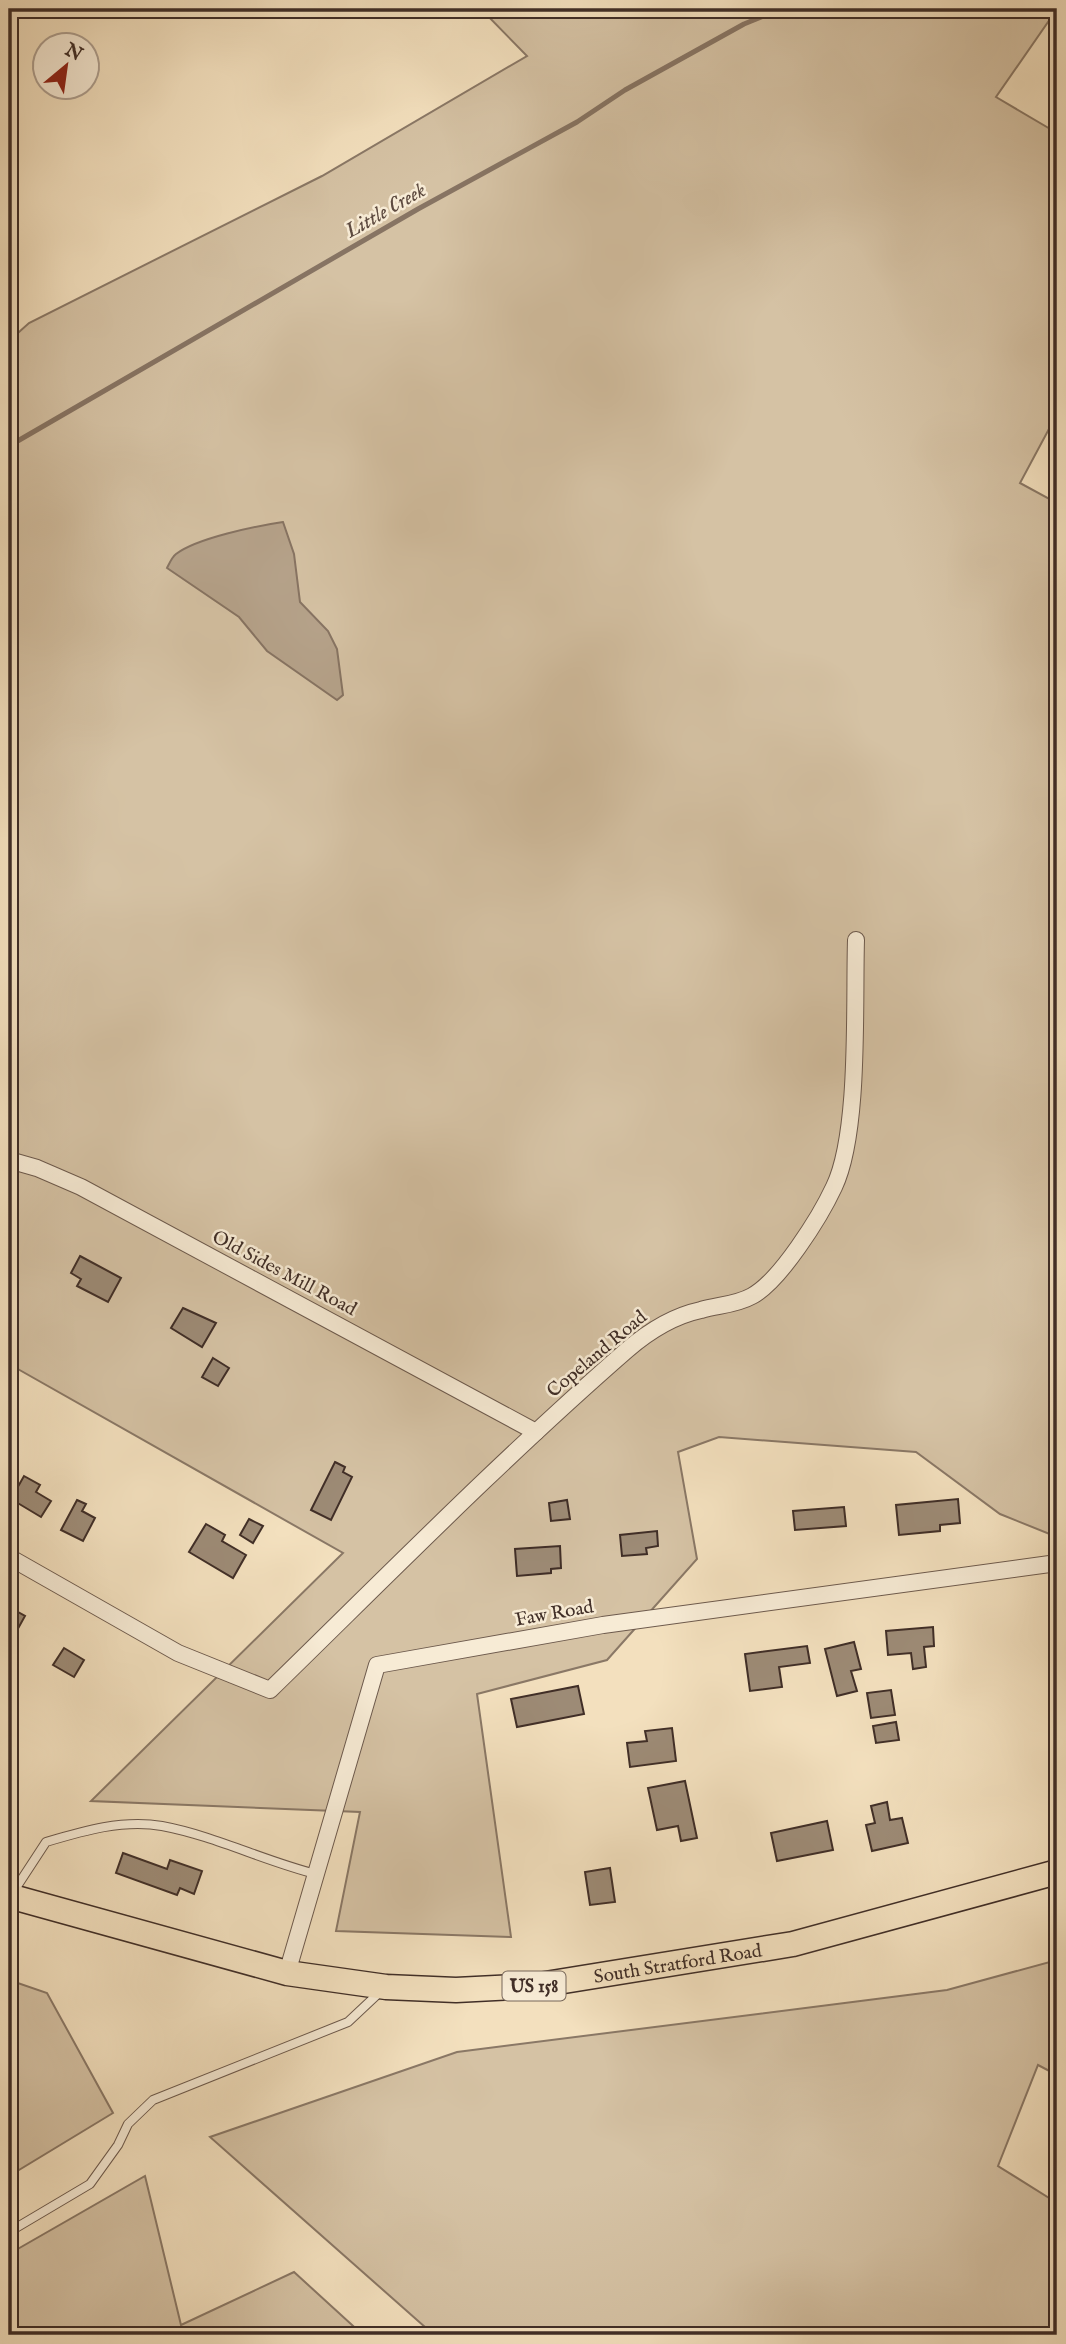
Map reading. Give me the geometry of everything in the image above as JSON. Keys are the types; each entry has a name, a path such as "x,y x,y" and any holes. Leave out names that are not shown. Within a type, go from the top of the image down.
{"main road":[{"name":"South Stratford Road","path":"10,1897 287,1973 386,1987 456,1990 533,1986 793,1944 1057,1872"}],"street":[{"name":"Copeland Road","path":"9,1558 178,1653 270,1690 536,1432 654,1329 699,1310 738,1302 765,1287 823,1208 840,1172 847,1136 856,940"},
{"name":"Old Sides Mill Road","path":"9,1160 37,1168 81,1187 536,1432"},
{"name":"Faw Road","path":"287,1973 377,1665 603,1625 1057,1563"}],"lane":[{"path":"10,1897 46,1842 92,1828 131,1824 160,1825 258,1854 283,1866 316,1874"},
{"path":"9,2232 90,2183 118,2144 128,2124 153,2099 348,2022 386,1987"}],"shaded area":[{"path":"481,9 1057,9 996,97 1057,133 1057,414 1020,483 1057,503 1057,1537 1000,1514 916,1452 719,1437 678,1452 697,1559 607,1660 477,1694 511,1937 336,1931 360,1812 91,1801 343,1553 9,1364 9,341 29,323 322,176 527,56"},
{"path":"283,522 294,554 300,602 328,631 337,649 343,695 337,700 267,651 239,617 167,568 176,554 198,543"},
{"path":"1057,1960 1057,2075 1038,2065 998,2166 1057,2203 1057,2335 434,2335 210,2137 457,2052 947,1990"},
{"path":"9,1980 47,1993 113,2113 9,2176"},
{"path":"145,2176 181,2325 294,2272 363,2335 9,2335 9,2254"}],"building":[{"path":"80,1256 121,1278 108,1302 77,1286 81,1279 71,1273"},
{"path":"183,1308 216,1323 202,1347 171,1328"},
{"path":"213,1358 229,1368 218,1386 202,1377"},
{"path":"335,1462 345,1467 343,1472 352,1477 331,1520 311,1510"},
{"path":"24,1476 40,1485 36,1492 51,1501 41,1517 11,1499"},
{"path":"958,1499 960,1523 940,1525 940,1531 899,1535 896,1505"},
{"path":"77,1500 86,1504 82,1511 95,1518 83,1541 61,1530"},
{"path":"567,1500 570,1519 551,1521 549,1503"},
{"path":"844,1507 846,1526 795,1530 793,1511"},
{"path":"249,1519 263,1526 253,1543 240,1535"},
{"path":"206,1524 225,1535 222,1541 246,1555 233,1578 189,1552"},
{"path":"657,1531 658,1546 646,1548 647,1554 622,1556 620,1535"},
{"path":"560,1546 561,1568 551,1569 551,1573 517,1576 515,1549"},
{"path":"9,1607 25,1616 10,1643 9,1643"},
{"path":"933,1627 934,1646 924,1647 926,1667 913,1669 911,1653 888,1655 886,1631"},
{"path":"854,1642 861,1669 851,1671 857,1691 837,1696 825,1649"},
{"path":"807,1646 810,1663 779,1667 782,1687 750,1691 745,1654"},
{"path":"64,1648 84,1660 74,1677 53,1665"},
{"path":"578,1686 584,1714 517,1727 511,1699"},
{"path":"891,1690 895,1715 871,1718 867,1693"},
{"path":"896,1722 899,1740 876,1743 873,1726"},
{"path":"672,1728 676,1761 630,1767 627,1743 647,1741 645,1731"},
{"path":"685,1781 697,1838 681,1841 678,1826 657,1830 648,1788"},
{"path":"887,1802 890,1820 902,1818 908,1843 872,1851 866,1825 875,1823 871,1806"},
{"path":"827,1821 833,1850 777,1861 771,1833"},
{"path":"123,1853 167,1869 170,1860 202,1871 194,1894 180,1888 177,1895 116,1873"},
{"path":"610,1868 615,1902 590,1905 585,1872"}],"waterway":[{"name":"Little Creek","path":"9,446 418,209 577,122 625,90 744,24 781,9"}]}
